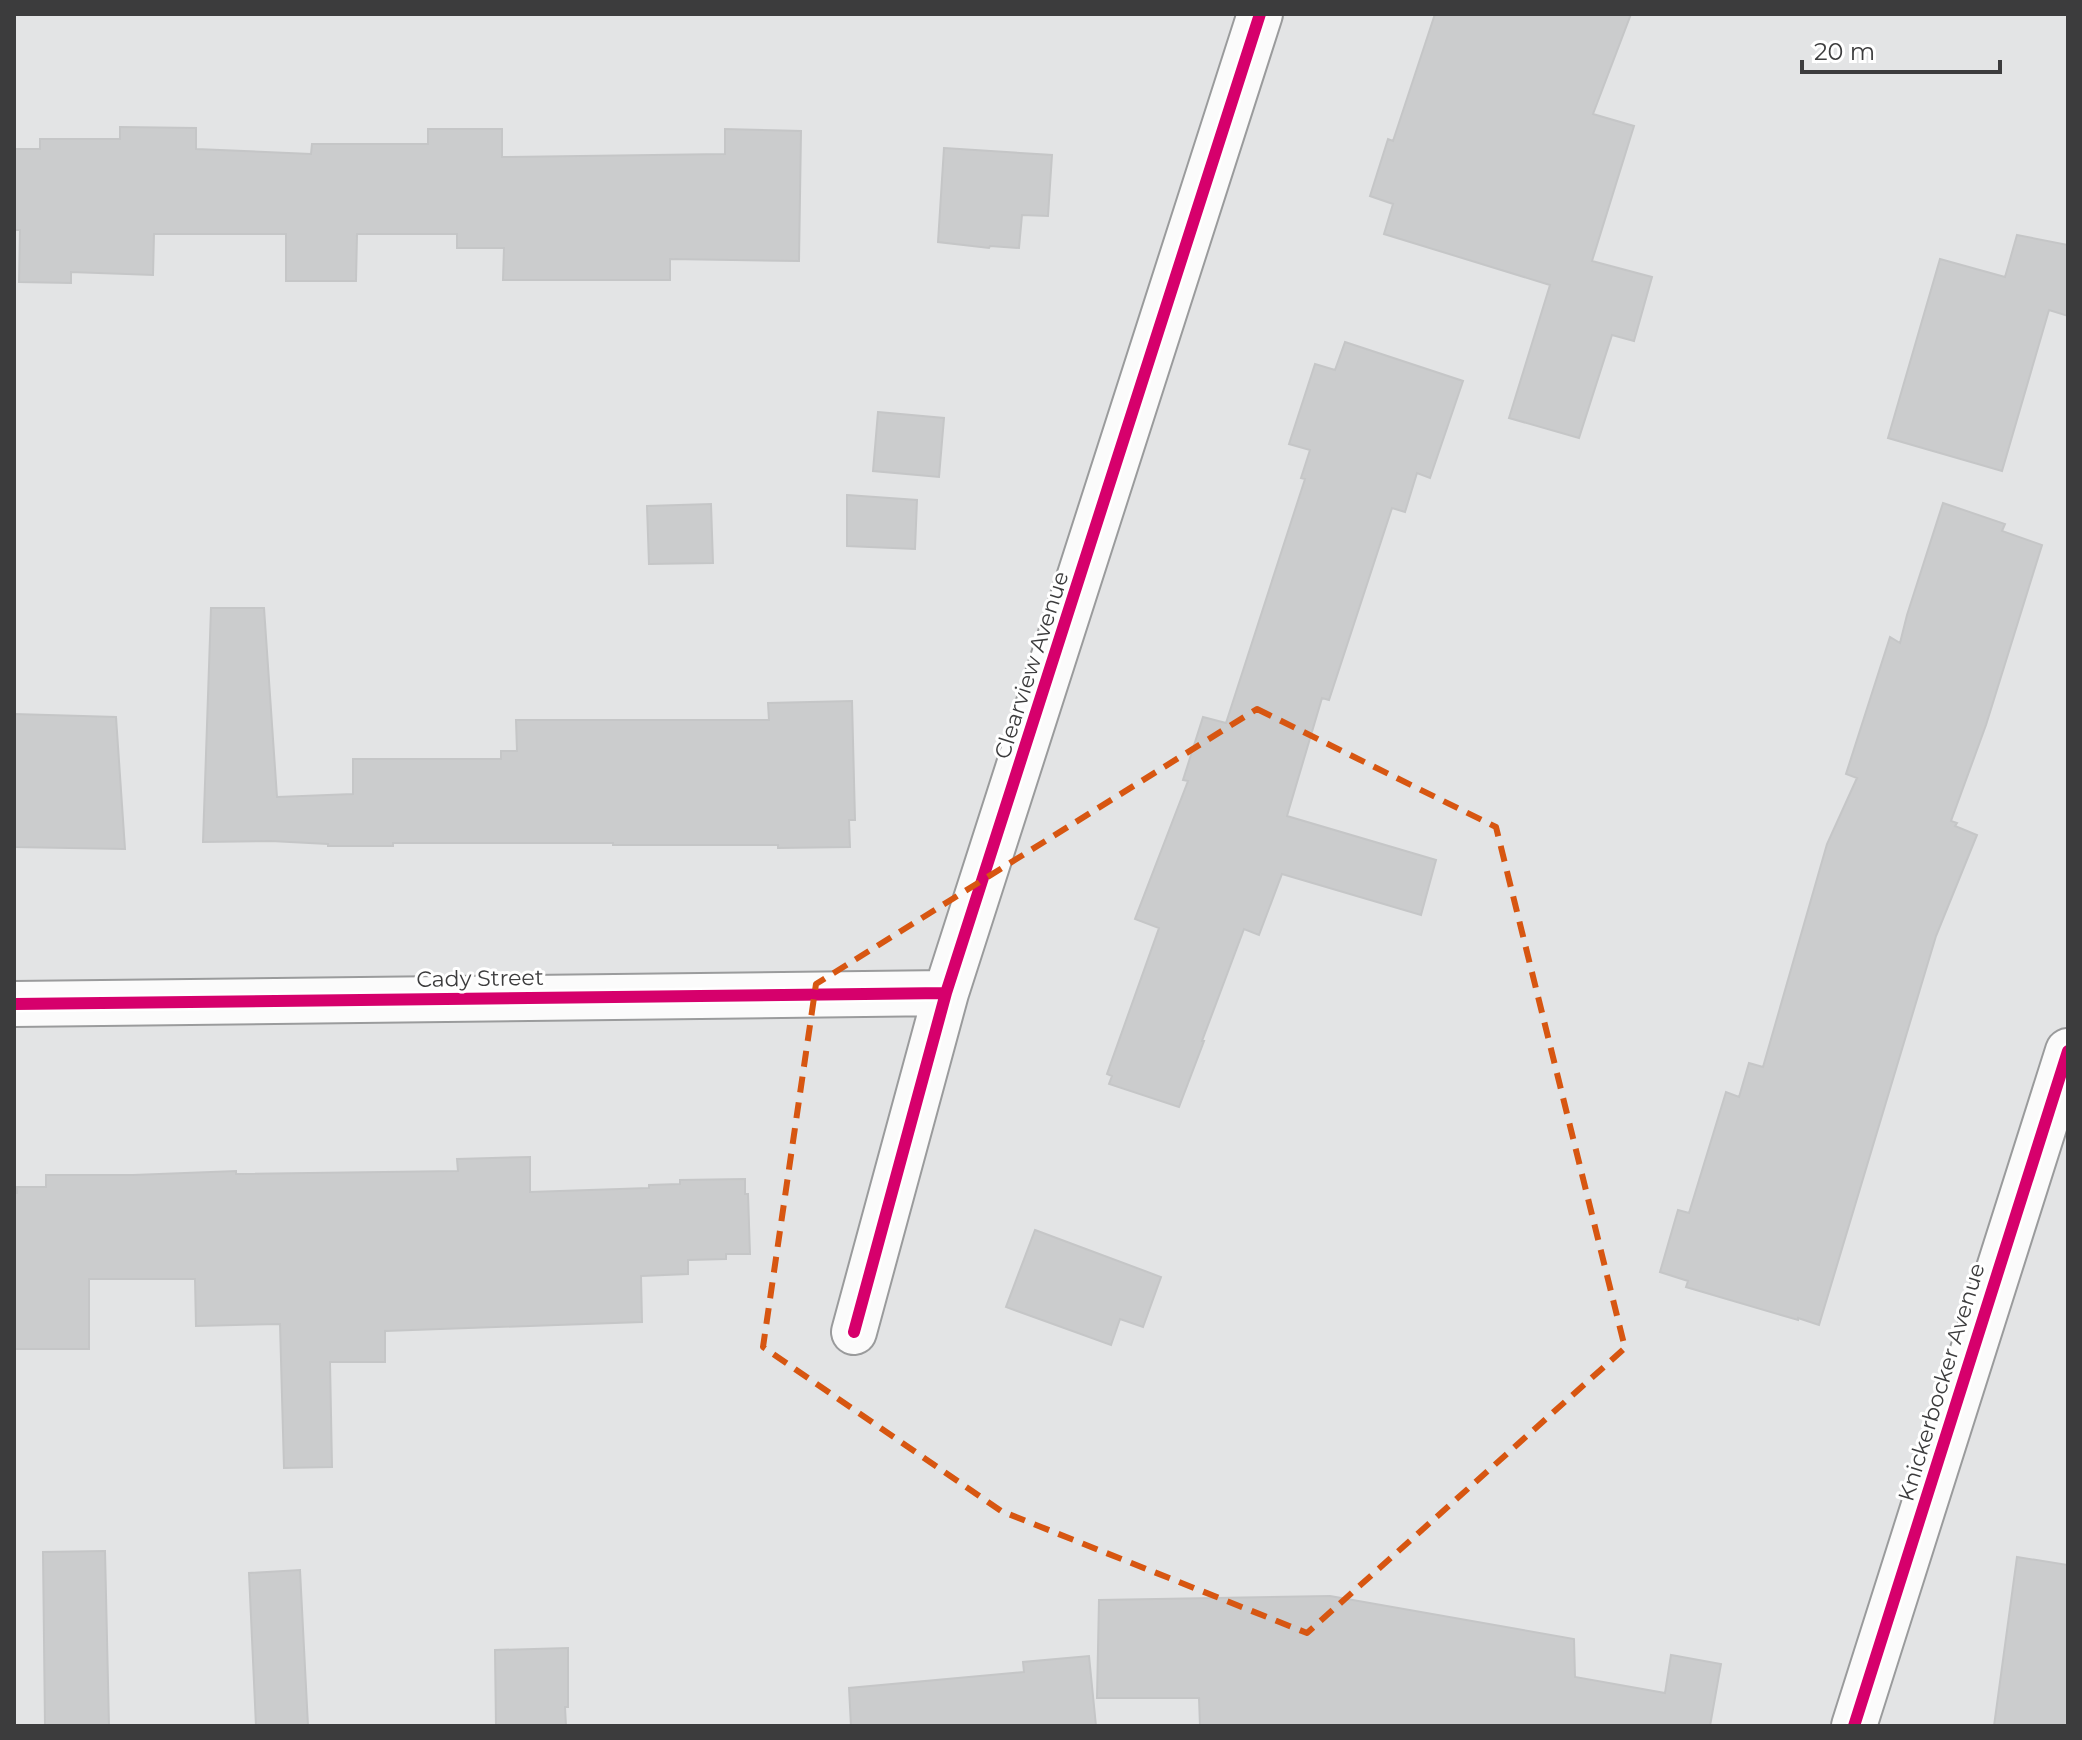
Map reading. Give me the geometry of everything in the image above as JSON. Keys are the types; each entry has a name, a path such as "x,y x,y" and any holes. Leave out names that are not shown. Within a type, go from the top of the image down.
{"street":[{"name":"Clearview Avenue","path":"854,1332 946,993 1260,14"},
{"name":"Cady Street","path":"14,1004 946,993"},
{"name":"Knickerbocker Avenue","path":"1854,1726 2068,1051"}],"highlighted area":[{"path":"1257,709 1496,827 1625,1348 1307,1633 1001,1511 763,1347 816,984"}],"building":[{"path":"1435,14 1631,14 1593,114 1634,126 1592,261 1652,277 1634,341 1612,335 1579,438 1509,418 1550,285 1384,234 1393,204 1370,196 1388,139 1393,141"},
{"path":"120,127 196,128 196,149 311,154 312,144 428,144 428,129 502,129 502,157 725,154 725,129 801,131 799,261 670,259 670,280 503,280 504,248 457,248 457,234 357,234 356,281 286,281 286,234 154,234 153,275 71,272 71,283 19,282 20,230 14,230 14,149 40,149 40,139 120,139"},
{"path":"944,148 1052,155 1048,216 1022,215 1019,248 938,242"},
{"path":"2017,235 2068,245 2068,316 2049,310 2002,471 1888,438 1940,259 2005,277"},
{"path":"1345,342 1463,381 1430,478 1417,473 1405,512 1392,508 1329,700 1322,698 1287,816 1436,860 1421,915 1282,874 1259,935 1244,929 1179,1107 1109,1084 1112,1076 1107,1074 1159,928 1135,919 1188,781 1183,780 1203,717 1226,723 1305,479 1301,478 1310,450 1289,444 1315,364 1335,370"},
{"path":"878,412 944,418 939,477 873,471"},
{"path":"847,495 917,500 915,549 847,546"},
{"path":"1943,503 2005,524 2002,531 2042,545 1986,725 1951,821 1957,823 1955,826 1977,835 1936,936 1819,1325 1686,1287 1688,1281 1660,1272 1678,1210 1689,1213 1726,1092 1739,1097 1749,1063 1763,1067 1827,844 1857,778 1846,774 1890,637 1900,643"},
{"path":"711,504 713,563 649,564 647,506"},
{"path":"211,608 264,608 277,797 353,794 353,759 501,759 501,751 517,751 516,720 769,720 768,703 852,701 855,820 849,820 850,847 613,843 328,846 271,841 203,842"},
{"path":"14,714 116,717 125,849 14,847"},
{"path":"530,1157 530,1192 649,1188 649,1185 680,1184 680,1180 745,1179 750,1254 726,1254 726,1259 688,1260 688,1274 641,1276 642,1322 385,1331 385,1362 330,1362 332,1467 284,1468 280,1324 196,1326 195,1279 89,1279 89,1349 14,1349 14,1193 17,1193 17,1187 46,1187 46,1175 458,1171 457,1159"},
{"path":"1035,1230 1161,1277 1143,1327 1120,1319 1111,1345 1006,1307"},
{"path":"105,1551 109,1726 45,1726 43,1552"},
{"path":"2017,1557 2068,1565 2068,1726 1994,1726"},
{"path":"300,1570 308,1726 256,1726 249,1573"},
{"path":"1330,1596 1574,1639 1575,1677 1665,1693 1671,1655 1721,1664 1710,1726 1200,1726 1199,1698 1097,1698 1099,1600"},
{"path":"568,1648 566,1726 496,1726 495,1650"},
{"path":"1089,1656 1096,1726 851,1726 849,1688 1024,1672 1023,1662"}],"cycle path":[{"path":"854,1332 946,993 1260,14"},
{"path":"14,1004 946,993"},
{"path":"1854,1726 2068,1051"}]}
